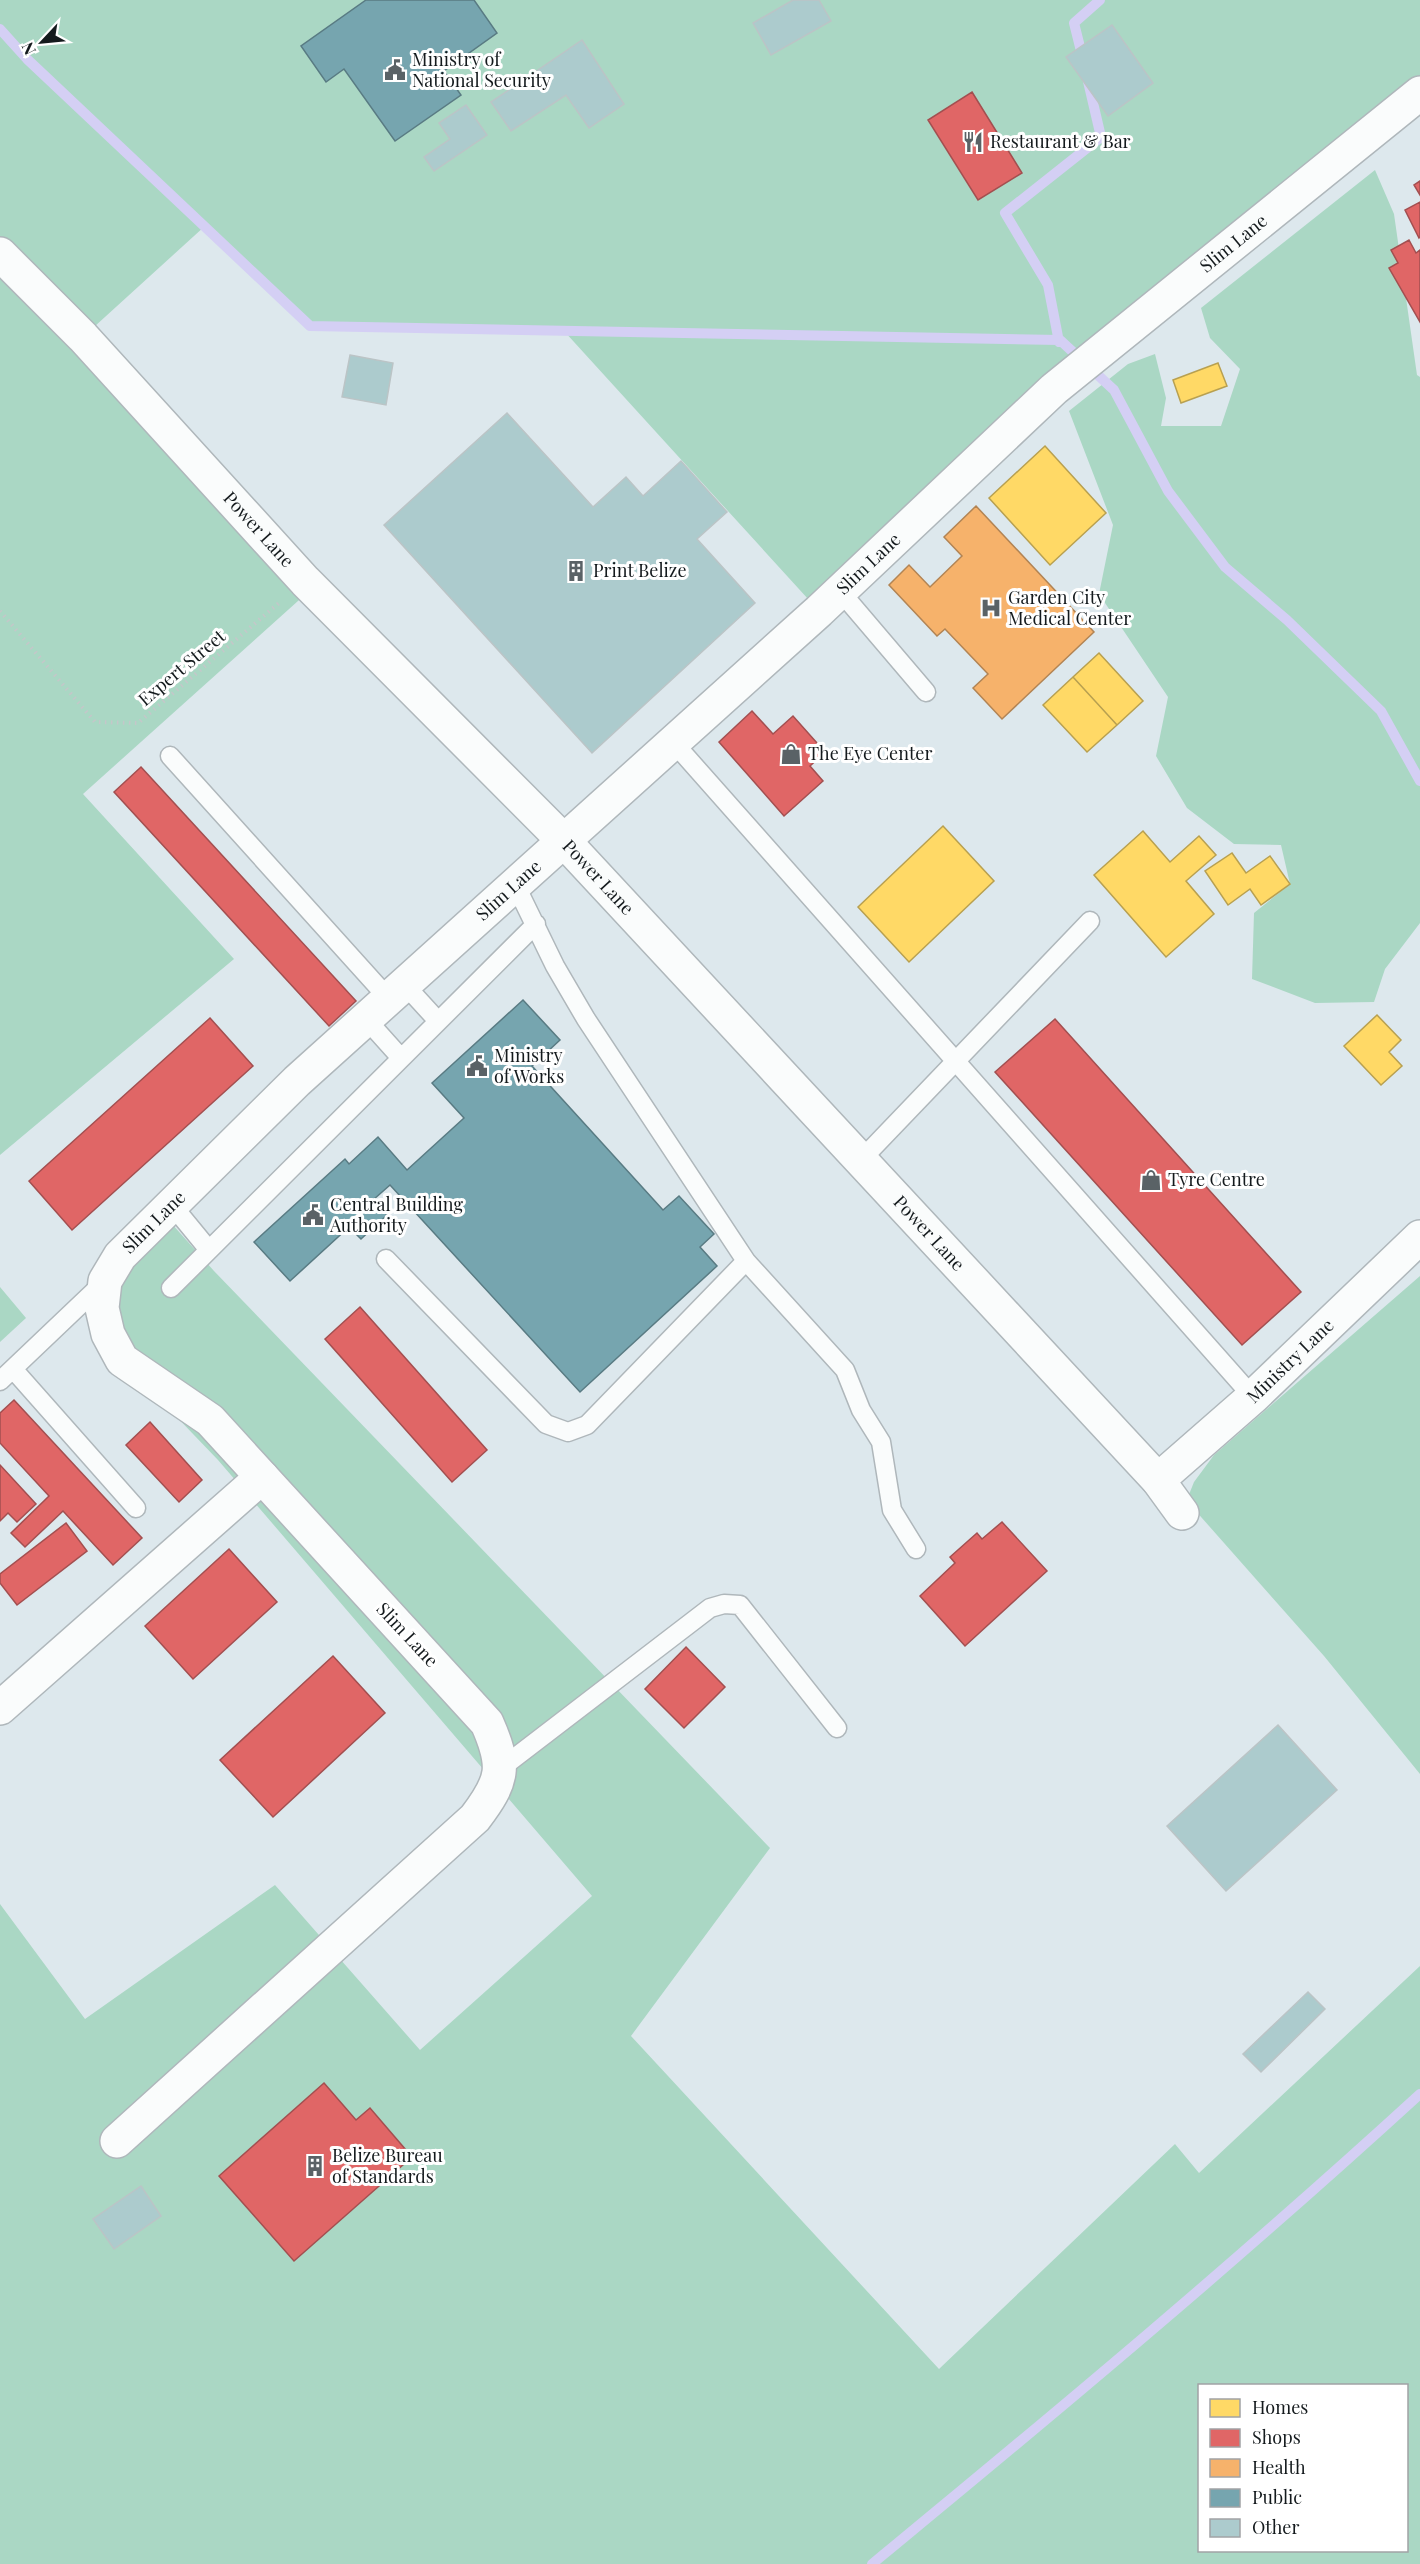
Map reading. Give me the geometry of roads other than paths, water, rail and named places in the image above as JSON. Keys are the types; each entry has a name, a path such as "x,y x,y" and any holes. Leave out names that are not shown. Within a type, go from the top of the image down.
{"street":[{"name":"Slim Lane","path":"500,1769 498,1750 487,1723 210,1420 122,1360 108,1334 102,1308 105,1281 120,1256 297,1081 674,743 1068,378 1420,93"},
{"name":"Power Lane","path":"0,254 83,337 305,581 565,842 1158,1480 1182,1513"},
{"name":"Ministry Lane","path":"1158,1480 1253,1397 1420,1237"},
{"path":"0,1708 262,1477"},
{"path":"117,2141 475,1818 489,1800 500,1769"}],"lane":[{"path":"840,591 926,692"},
{"path":"674,743 1253,1397"},
{"path":"170,756 387,1001 438,1021"},
{"path":"516,886 555,966 586,1019 746,1261 845,1371 861,1410 881,1442 892,1510 916,1549"},
{"path":"861,1160 954,1060 1090,921"},
{"path":"171,1287 536,924"},
{"path":"387,1001 401,1058"},
{"path":"172,1205 209,1250"},
{"path":"386,1259 546,1424 568,1432 587,1425 746,1261"},
{"path":"105,1281 6,1375 136,1508"},
{"path":"500,1769 710,1608 724,1604 740,1605 837,1728"}],"waterway":[{"path":"1083,59 1074,23 1100,0"},
{"path":"0,29 27,59 310,326 1060,340 1114,390 1168,491 1225,567 1287,620 1381,711 1420,781"},
{"path":"1059,342 1048,285 1005,213 1101,137 1087,77"},
{"path":"872,2564 1149,2333 1420,2094"}],"place":[{"name":"Ministry of National Security","path":"395,70"},
{"name":"Restaurant & Bar","path":"973,142"},
{"name":"Print Belize","path":"576,571"},
{"name":"Garden City Medical Center","path":"991,608"},
{"name":"The Eye Center","path":"791,754"},
{"name":"Ministry of Works","path":"477,1066"},
{"name":"Tyre Centre","path":"1151,1180"},
{"name":"Central Building Authority","path":"313,1215"},
{"name":"Belize Bureau of Standards","path":"315,2166"}]}
